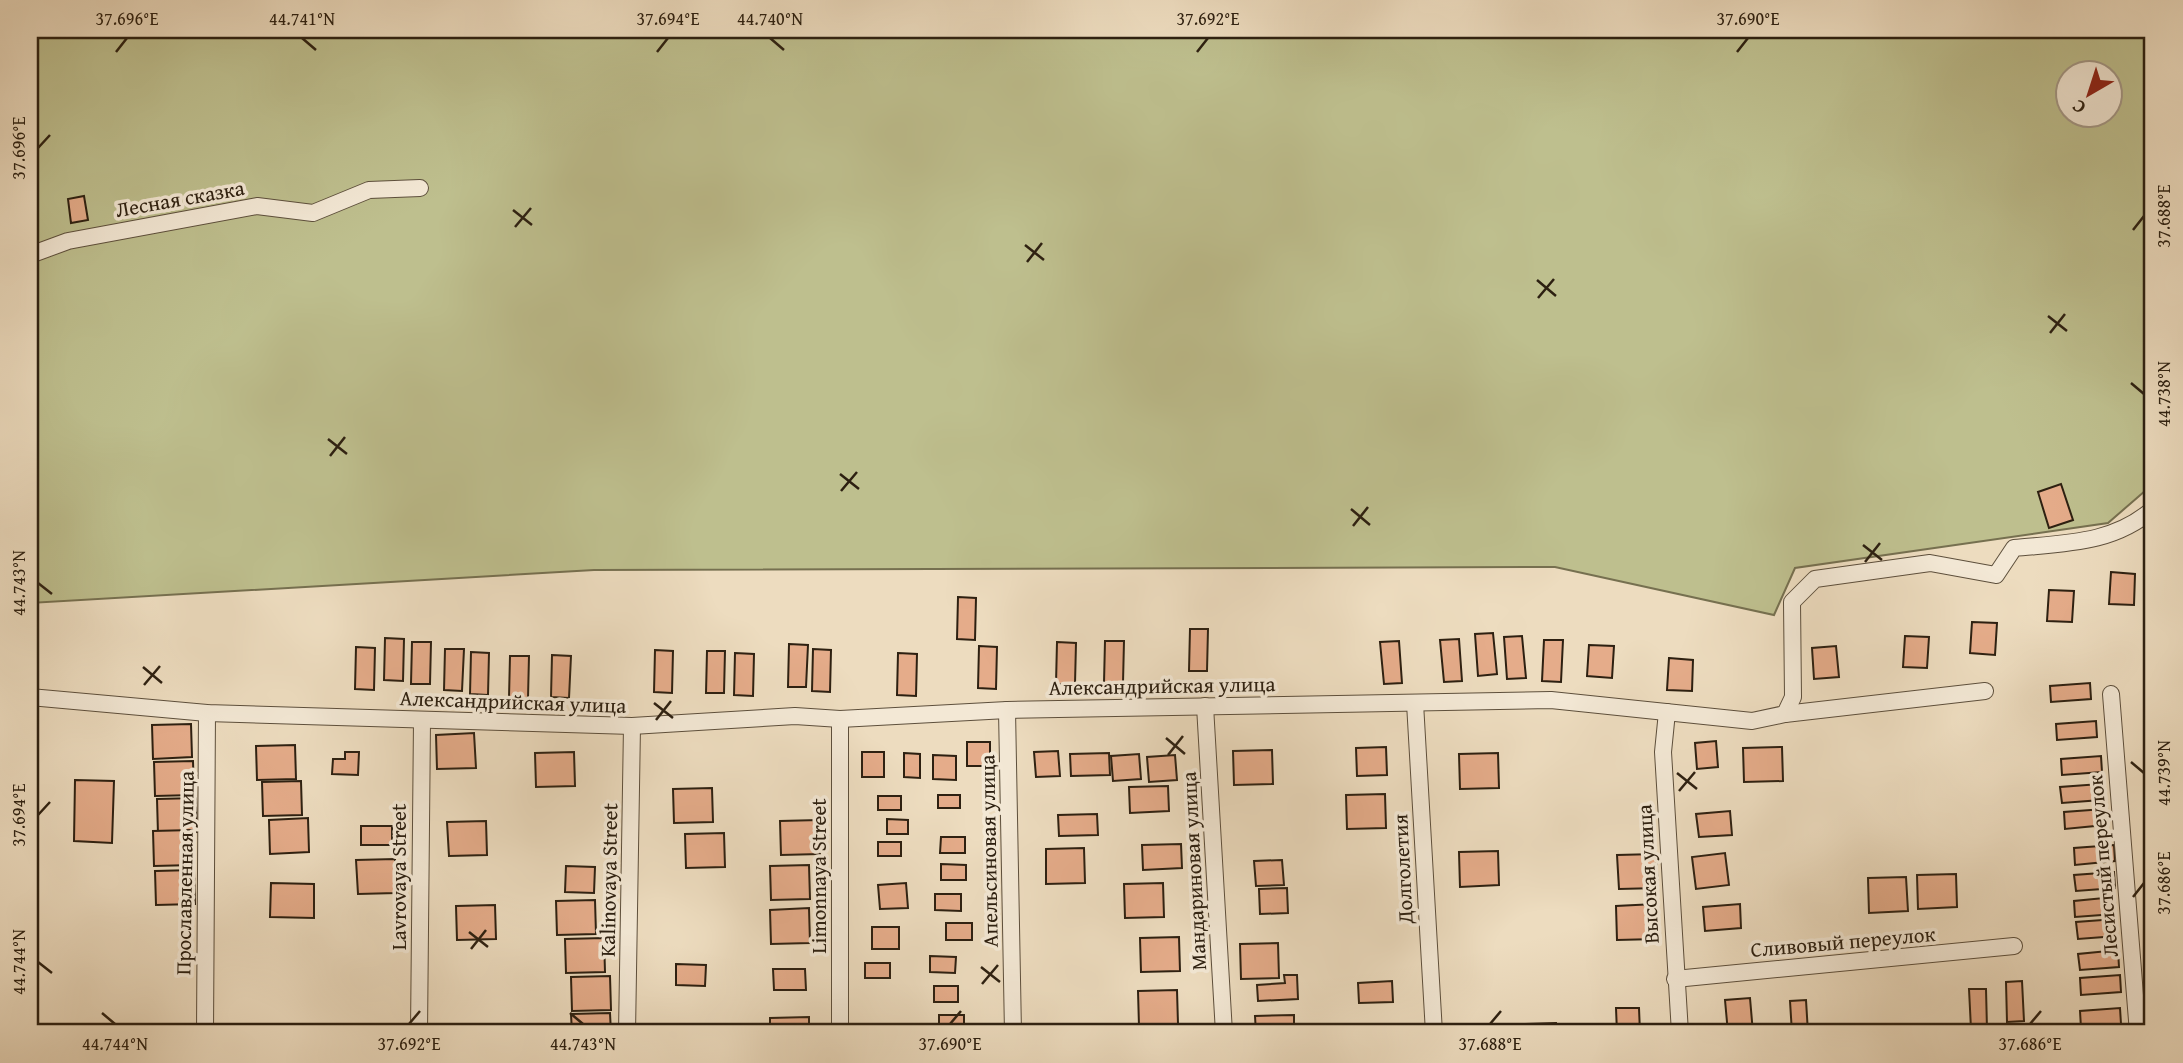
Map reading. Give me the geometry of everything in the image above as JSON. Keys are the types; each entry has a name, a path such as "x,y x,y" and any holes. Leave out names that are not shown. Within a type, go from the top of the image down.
{"street":[{"name":"Лесная сказка","path":"30,255 68,241 257,206 313,213 369,190 420,188"},
{"path":"1785,714 1793,697 1792,602 1815,579 1930,563 1996,575 2014,548 2096,541 2143,518 2153,509"},
{"name":"Александрийская улица","path":"30,697 208,713 632,726 795,716 840,719 1007,710 1551,700 1752,721 1785,714 1984,691"},
{"name":"Лесистый переулок","path":"2111,695 2138,1033"},
{"name":"Долголетия","path":"1415,702 1434,1033"},
{"name":"Мандариновая улица","path":"1205,706 1224,1033"},
{"name":"Апельсиновая улица","path":"1007,710 1013,1033"},
{"name":"Высокая улица","path":"1667,712 1663,752 1680,1033"},
{"name":"Прославленная улица","path":"205,1033 208,713"},
{"name":"Limonnaya Street","path":"840,719 840,1033"},
{"name":"Lavrovaya Street","path":"419,1033 422,721"},
{"name":"Kalinovaya Street","path":"627,1033 632,726"},
{"name":"Сливовый переулок","path":"1675,979 2014,946"}],"green space":[{"path":"30,30 2153,30 2153,484 2108,523 1795,568 1774,615 1555,567 594,570 30,603"}],"building":[{"path":"84,196 88,220 71,223 68,199"},
{"path":"2061,484 2073,520 2049,528 2038,492"},
{"path":"2111,572 2135,574 2134,605 2109,604"},
{"path":"2049,590 2074,591 2072,622 2047,621"},
{"path":"958,597 976,598 975,640 957,639"},
{"path":"1972,622 1997,623 1995,655 1970,653"},
{"path":"1190,629 1208,629 1207,671 1189,671"},
{"path":"1493,633 1497,674 1478,676 1475,634"},
{"path":"1522,636 1526,678 1507,679 1504,637"},
{"path":"1905,636 1929,637 1927,668 1903,667"},
{"path":"385,638 404,639 403,681 384,680"},
{"path":"1459,639 1462,681 1444,682 1440,640"},
{"path":"1544,640 1563,640 1561,682 1542,681"},
{"path":"1105,641 1124,641 1123,683 1104,683"},
{"path":"1399,641 1402,683 1384,684 1380,642"},
{"path":"412,642 431,642 430,684 411,684"},
{"path":"1057,642 1076,643 1075,684 1056,684"},
{"path":"789,644 808,645 806,687 788,687"},
{"path":"1589,645 1614,646 1612,678 1587,676"},
{"path":"979,646 997,647 996,689 978,688"},
{"path":"1836,646 1839,677 1814,679 1812,648"},
{"path":"356,647 375,648 374,690 355,689"},
{"path":"445,649 464,649 462,691 444,690"},
{"path":"813,649 831,650 830,692 812,691"},
{"path":"655,650 673,651 672,693 654,692"},
{"path":"707,651 725,651 724,693 706,693"},
{"path":"471,652 489,653 488,695 470,694"},
{"path":"735,653 754,654 753,696 734,695"},
{"path":"898,653 917,654 916,696 897,695"},
{"path":"552,655 571,656 569,698 551,697"},
{"path":"510,656 529,656 528,698 509,698"},
{"path":"1669,658 1693,660 1692,691 1667,690"},
{"path":"2090,683 2091,699 2051,702 2050,686"},
{"path":"2096,721 2097,737 2057,740 2056,724"},
{"path":"191,724 192,757 153,759 152,725"},
{"path":"2153,728 2153,745 2146,745 2145,729"},
{"path":"474,733 476,768 437,769 436,735"},
{"path":"1716,741 1718,767 1697,769 1695,743"},
{"path":"967,742 990,742 990,766 967,766"},
{"path":"295,745 296,779 257,780 256,746"},
{"path":"1386,747 1387,775 1357,776 1356,748"},
{"path":"1782,747 1783,781 1744,782 1743,748"},
{"path":"1272,750 1273,784 1234,785 1233,751"},
{"path":"1058,751 1060,776 1036,777 1034,752"},
{"path":"345,752 359,752 358,775 332,774 333,759 345,759"},
{"path":"574,752 575,786 536,787 535,753"},
{"path":"862,752 884,752 884,777 862,777"},
{"path":"904,753 920,754 920,778 904,777"},
{"path":"1109,753 1110,775 1071,776 1070,754"},
{"path":"1498,753 1499,788 1460,789 1459,754"},
{"path":"1139,754 1141,779 1113,781 1111,756"},
{"path":"933,755 956,756 956,780 933,779"},
{"path":"1175,755 1177,780 1149,782 1147,757"},
{"path":"2101,756 2102,772 2062,775 2061,759"},
{"path":"193,761 194,795 155,796 154,762"},
{"path":"75,780 114,781 112,843 74,841"},
{"path":"301,781 302,815 263,816 262,782"},
{"path":"2100,784 2101,800 2062,803 2060,787"},
{"path":"1168,786 1169,811 1130,813 1129,787"},
{"path":"712,788 713,822 674,823 673,789"},
{"path":"1385,794 1386,828 1347,829 1346,795"},
{"path":"938,795 960,795 960,808 938,808"},
{"path":"878,796 901,796 901,810 878,810"},
{"path":"196,798 197,832 158,834 157,799"},
{"path":"2104,809 2105,825 2065,829 2064,812"},
{"path":"1730,811 1732,835 1699,837 1696,814"},
{"path":"1097,814 1098,835 1059,836 1058,815"},
{"path":"308,818 309,852 270,854 269,820"},
{"path":"887,819 908,820 908,834 887,834"},
{"path":"819,820 820,854 781,855 780,821"},
{"path":"486,821 487,855 449,856 447,822"},
{"path":"361,826 392,826 392,845 361,845"},
{"path":"192,830 193,865 154,866 153,831"},
{"path":"724,833 725,867 686,868 685,834"},
{"path":"941,837 965,837 965,853 940,853"},
{"path":"878,842 901,842 901,856 878,856"},
{"path":"1181,844 1182,868 1143,870 1142,845"},
{"path":"2114,845 2115,861 2075,865 2074,848"},
{"path":"1084,848 1085,883 1046,884 1046,849"},
{"path":"1498,851 1499,885 1460,887 1459,852"},
{"path":"1725,853 1729,885 1696,889 1692,857"},
{"path":"1656,854 1658,888 1619,889 1617,855"},
{"path":"395,859 396,893 358,894 356,860"},
{"path":"1282,860 1284,885 1256,886 1254,861"},
{"path":"941,864 966,865 966,880 941,880"},
{"path":"809,865 810,899 771,900 770,866"},
{"path":"566,866 595,867 594,893 565,892"},
{"path":"194,870 195,904 156,905 155,871"},
{"path":"2114,872 2115,888 2076,891 2074,875"},
{"path":"1956,874 1957,907 1918,909 1917,875"},
{"path":"1906,877 1908,911 1869,913 1868,878"},
{"path":"271,883 314,884 314,918 270,917"},
{"path":"906,883 908,908 880,909 878,885"},
{"path":"1163,883 1164,917 1125,918 1124,884"},
{"path":"1287,888 1288,913 1260,914 1259,889"},
{"path":"935,894 961,894 961,911 935,910"},
{"path":"2114,897 2115,914 2075,917 2074,901"},
{"path":"595,900 596,934 557,935 556,901"},
{"path":"1655,904 1656,939 1617,940 1616,906"},
{"path":"1740,904 1741,928 1705,931 1703,907"},
{"path":"495,905 496,939 457,940 456,906"},
{"path":"809,908 810,943 771,944 770,910"},
{"path":"2116,919 2117,936 2078,939 2076,922"},
{"path":"946,923 972,923 972,940 946,940"},
{"path":"872,927 899,927 899,949 872,949"},
{"path":"1179,937 1180,971 1141,972 1140,938"},
{"path":"604,938 605,972 566,973 565,939"},
{"path":"1278,943 1279,978 1241,979 1240,944"},
{"path":"2118,950 2119,967 2080,970 2078,954"},
{"path":"930,956 956,957 955,973 930,972"},
{"path":"865,963 890,963 890,978 865,978"},
{"path":"676,964 706,965 705,986 676,985"},
{"path":"773,969 805,969 806,990 774,990"},
{"path":"1284,975 1297,975 1298,999 1258,1001 1257,985 1285,983"},
{"path":"2120,975 2121,992 2081,995 2080,978"},
{"path":"610,976 611,1010 572,1011 571,977"},
{"path":"1392,981 1393,1002 1359,1003 1358,983"},
{"path":"2022,981 2024,1021 2007,1022 2006,982"},
{"path":"934,986 958,986 958,1002 934,1002"},
{"path":"1969,989 1986,989 1987,1029 1971,1029"},
{"path":"1177,990 1178,1024 1139,1026 1138,991"},
{"path":"1750,998 1753,1033 1728,1033 1725,1000"},
{"path":"1806,1000 1808,1033 1792,1033 1790,1001"},
{"path":"2147,1000 2153,1000 2153,1016 2148,1016"},
{"path":"1616,1008 1639,1008 1640,1033 1617,1033"},
{"path":"2120,1008 2121,1024 2081,1028 2080,1011"},
{"path":"610,1013 611,1033 572,1033 571,1014"},
{"path":"939,1015 964,1015 964,1031 939,1030"},
{"path":"1294,1015 1294,1033 1256,1033 1255,1016"},
{"path":"809,1017 809,1033 770,1033 770,1018"},
{"path":"1556,1023 1557,1033 1526,1033 1526,1024"},
{"path":"1399,1030 1399,1033 1360,1033 1360,1031"}]}
